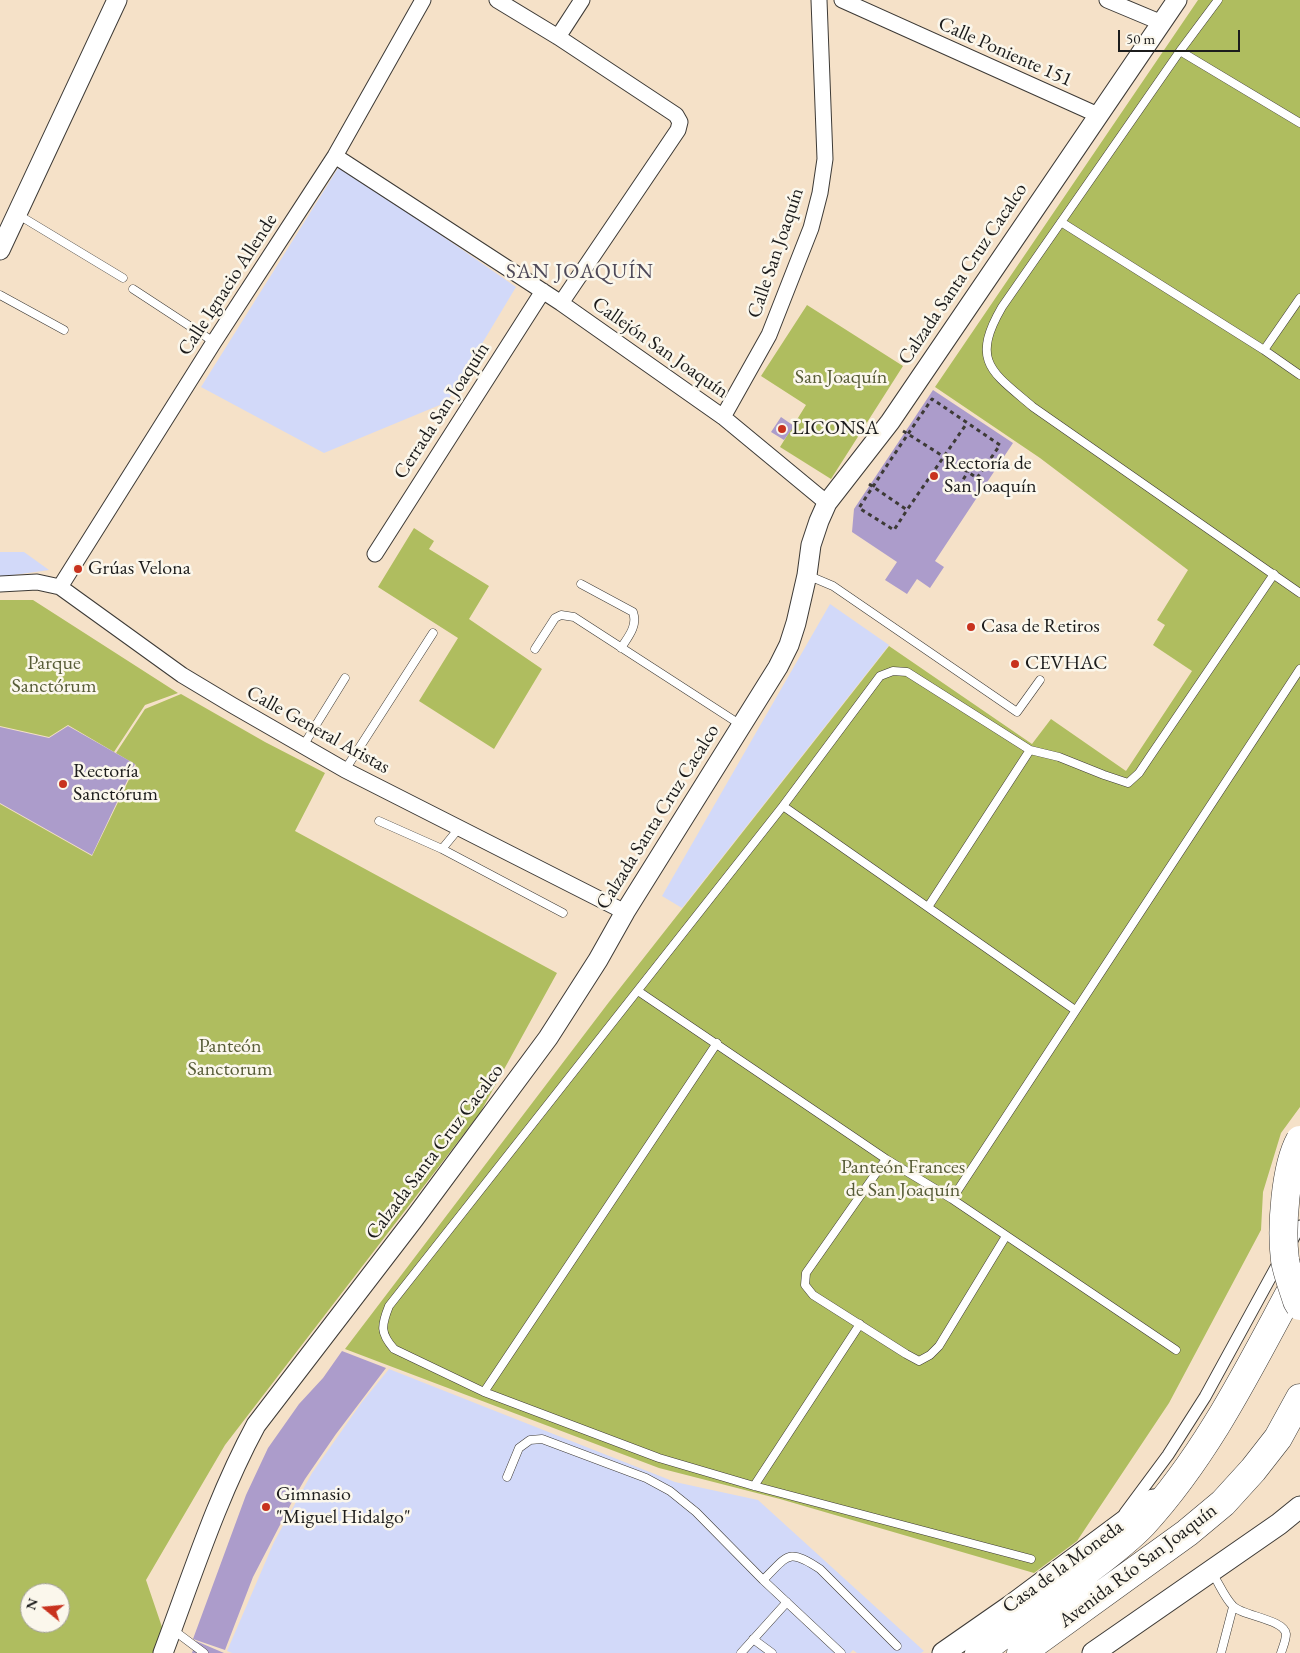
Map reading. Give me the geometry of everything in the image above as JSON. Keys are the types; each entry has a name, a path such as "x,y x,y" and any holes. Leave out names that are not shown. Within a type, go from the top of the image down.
{"highway":[{"path":"1300,1140 1288,1178 1283,1224 1285,1260 1296,1301 1300,1306"},
{"name":"Avenida Río San Joaquín","path":"979,1653 1120,1545 1142,1524 1181,1478 1209,1437 1239,1387 1300,1274"},
{"name":"Avenida Río San Joaquín","path":"1020,1653 1187,1533 1223,1503 1254,1470 1278,1438 1300,1398"}],"main road":[{"name":"Casa de la Moneda","path":"943,1653 1110,1534 1181,1478"},
{"path":"1092,1653 1279,1524 1300,1507"}],"street":[{"path":"0,250 117,0"},
{"name":"Calle Ignacio Allende","path":"60,587 214,342 335,156 423,0"},
{"path":"497,0 558,37 676,115 680,122 678,130 561,303"},
{"path":"558,37 582,0"},
{"name":"Calle San Joaquín","path":"723,417 769,335 811,228 820,194 825,159 819,0"},
{"name":"Calle Poniente 151","path":"842,0 1098,115"},
{"path":"1107,0 1162,23"},
{"name":"Calzada Santa Cruz Cacalco","path":"163,1653 226,1486 256,1425 414,1219 548,1038 778,667 789,645 796,623 807,575 811,545 818,521 827,502 890,422 1177,0"},
{"name":"Callejón San Joaquín","path":"335,156 561,303 723,417 827,502"},
{"name":"Cerrada San Joaquín","path":"375,554 543,291"},
{"name":"Calle General Aristas","path":"0,584 37,582 60,587 182,675 303,746 345,770 625,912"},
{"path":"1110,1534 1168,1455 1205,1398 1300,1226"}],"lane":[{"path":"1218,0 1180,50 1002,307 992,324 987,342 987,361 998,377 1033,407 1300,593"},
{"path":"1180,50 1300,123"},
{"path":"17,214 123,278"},
{"path":"1061,222 1264,350 1300,376"},
{"path":"133,289 214,342"},
{"path":"0,295 64,330"},
{"path":"1264,350 1300,298"},
{"path":"1031,1559 754,1486 659,1458 484,1392 394,1349 384,1338 383,1322 389,1306 783,806 880,676 893,671 907,672 1030,750 1059,757 1128,783 1139,773 1274,574"},
{"path":"807,575 833,586 1017,712 1040,680"},
{"path":"581,584 633,612 636,619 634,626 621,648"},
{"path":"535,649 555,618 561,615 574,617 741,724"},
{"path":"345,770 433,634"},
{"path":"952,1199 1300,669"},
{"path":"303,746 345,678"},
{"path":"928,907 1030,750"},
{"path":"783,806 1075,1010"},
{"path":"379,821 442,849 563,913"},
{"path":"442,849 460,827"},
{"path":"638,991 886,1159 952,1199 1176,1350"},
{"path":"484,1392 717,1043"},
{"path":"886,1159 806,1273 805,1284 813,1295 919,1361 930,1356 939,1346 1006,1236"},
{"path":"754,1486 860,1324"},
{"path":"507,1477 519,1448 530,1440 542,1439 646,1478 670,1491 696,1512 762,1580 841,1653"},
{"path":"762,1580 786,1557 796,1556 806,1560 820,1569 898,1646"},
{"path":"1211,1571 1233,1607 1283,1628 1286,1632 1286,1638 1282,1653"},
{"path":"741,1653 787,1602"},
{"path":"1221,1653 1233,1607"},
{"path":"172,1629 204,1653"},
{"path":"753,1639 772,1653"}],"path":[{"path":"904,432 908,434 943,456 977,478 1000,444 967,422 932,399 908,434 871,486 860,508 894,530 943,456 967,422"},
{"path":"959,486 968,472"},
{"path":"871,486 907,510"}],"shaded area":[{"path":"340,165 516,287 447,402 324,453 201,387"},
{"path":"0,552 24,552 49,570 0,577"},
{"path":"830,604 889,645 682,908 662,896"},
{"path":"389,1369 675,1482 758,1500 924,1651 921,1653 857,1653 853,1650 850,1653 232,1653 227,1651 274,1542 312,1473 362,1402"}],"green space":[{"name":"Panteón Frances de San Joaquín","path":"1198,0 1300,0 1300,1107 1281,1133 1263,1192 1261,1230 1169,1403 1077,1541 1034,1573 780,1499 659,1468 345,1349 609,1002 889,646 1032,744 1051,719 1126,771 1192,671 1153,645 1165,625 1157,620 1188,570 1040,458 935,387"},
{"name":"San Joaquín","path":"807,305 903,366 831,479 780,447 806,405 761,376"},
{"path":"414,528 434,541 429,549 489,586 469,619 542,669 494,749 419,701 458,638 378,587"},
{"name":"Parque Sanctórum","path":"0,600 33,600 178,693 145,705 114,752 68,725 49,737 0,726"},
{"name":"Panteón Sanctorum","path":"181,694 265,742 325,773 295,831 557,973 480,1113 225,1445 146,1580 163,1630 155,1653 0,1653 0,804 92,856 136,765 116,753 145,709"}],"building":[{"name":"Rectoría de San Joaquín","path":"933,390 1013,443 935,561 944,567 930,588 917,579 907,594 885,580 897,562 852,532 854,509"},
{"name":"LICONSA","path":"781,417 794,426 784,440 771,432"},
{"name":"Rectoría Sanctórum","path":"68,726 135,764 92,855 0,803 0,727 49,738"},
{"name":"Gimnasio \"Miguel Hidalgo\"","path":"342,1351 386,1368 336,1434 294,1498 253,1577 225,1650 193,1639 246,1495 268,1448 299,1404 323,1378"},
{"path":"196,1641 224,1653 192,1653"}],"place":[{"name":"LICONSA","path":"782,429"},
{"name":"Rectoría de San Joaquín","path":"934,476"},
{"name":"Grúas Velona","path":"78,569"},
{"name":"Casa de Retiros","path":"971,627"},
{"name":"CEVHAC","path":"1015,664"},
{"name":"Rectoría Sanctórum","path":"63,784"},
{"name":"Gimnasio \"Miguel Hidalgo\"","path":"266,1507"}],"district":[{"name":"SAN JOAQUÍN","path":"580,272"}]}
